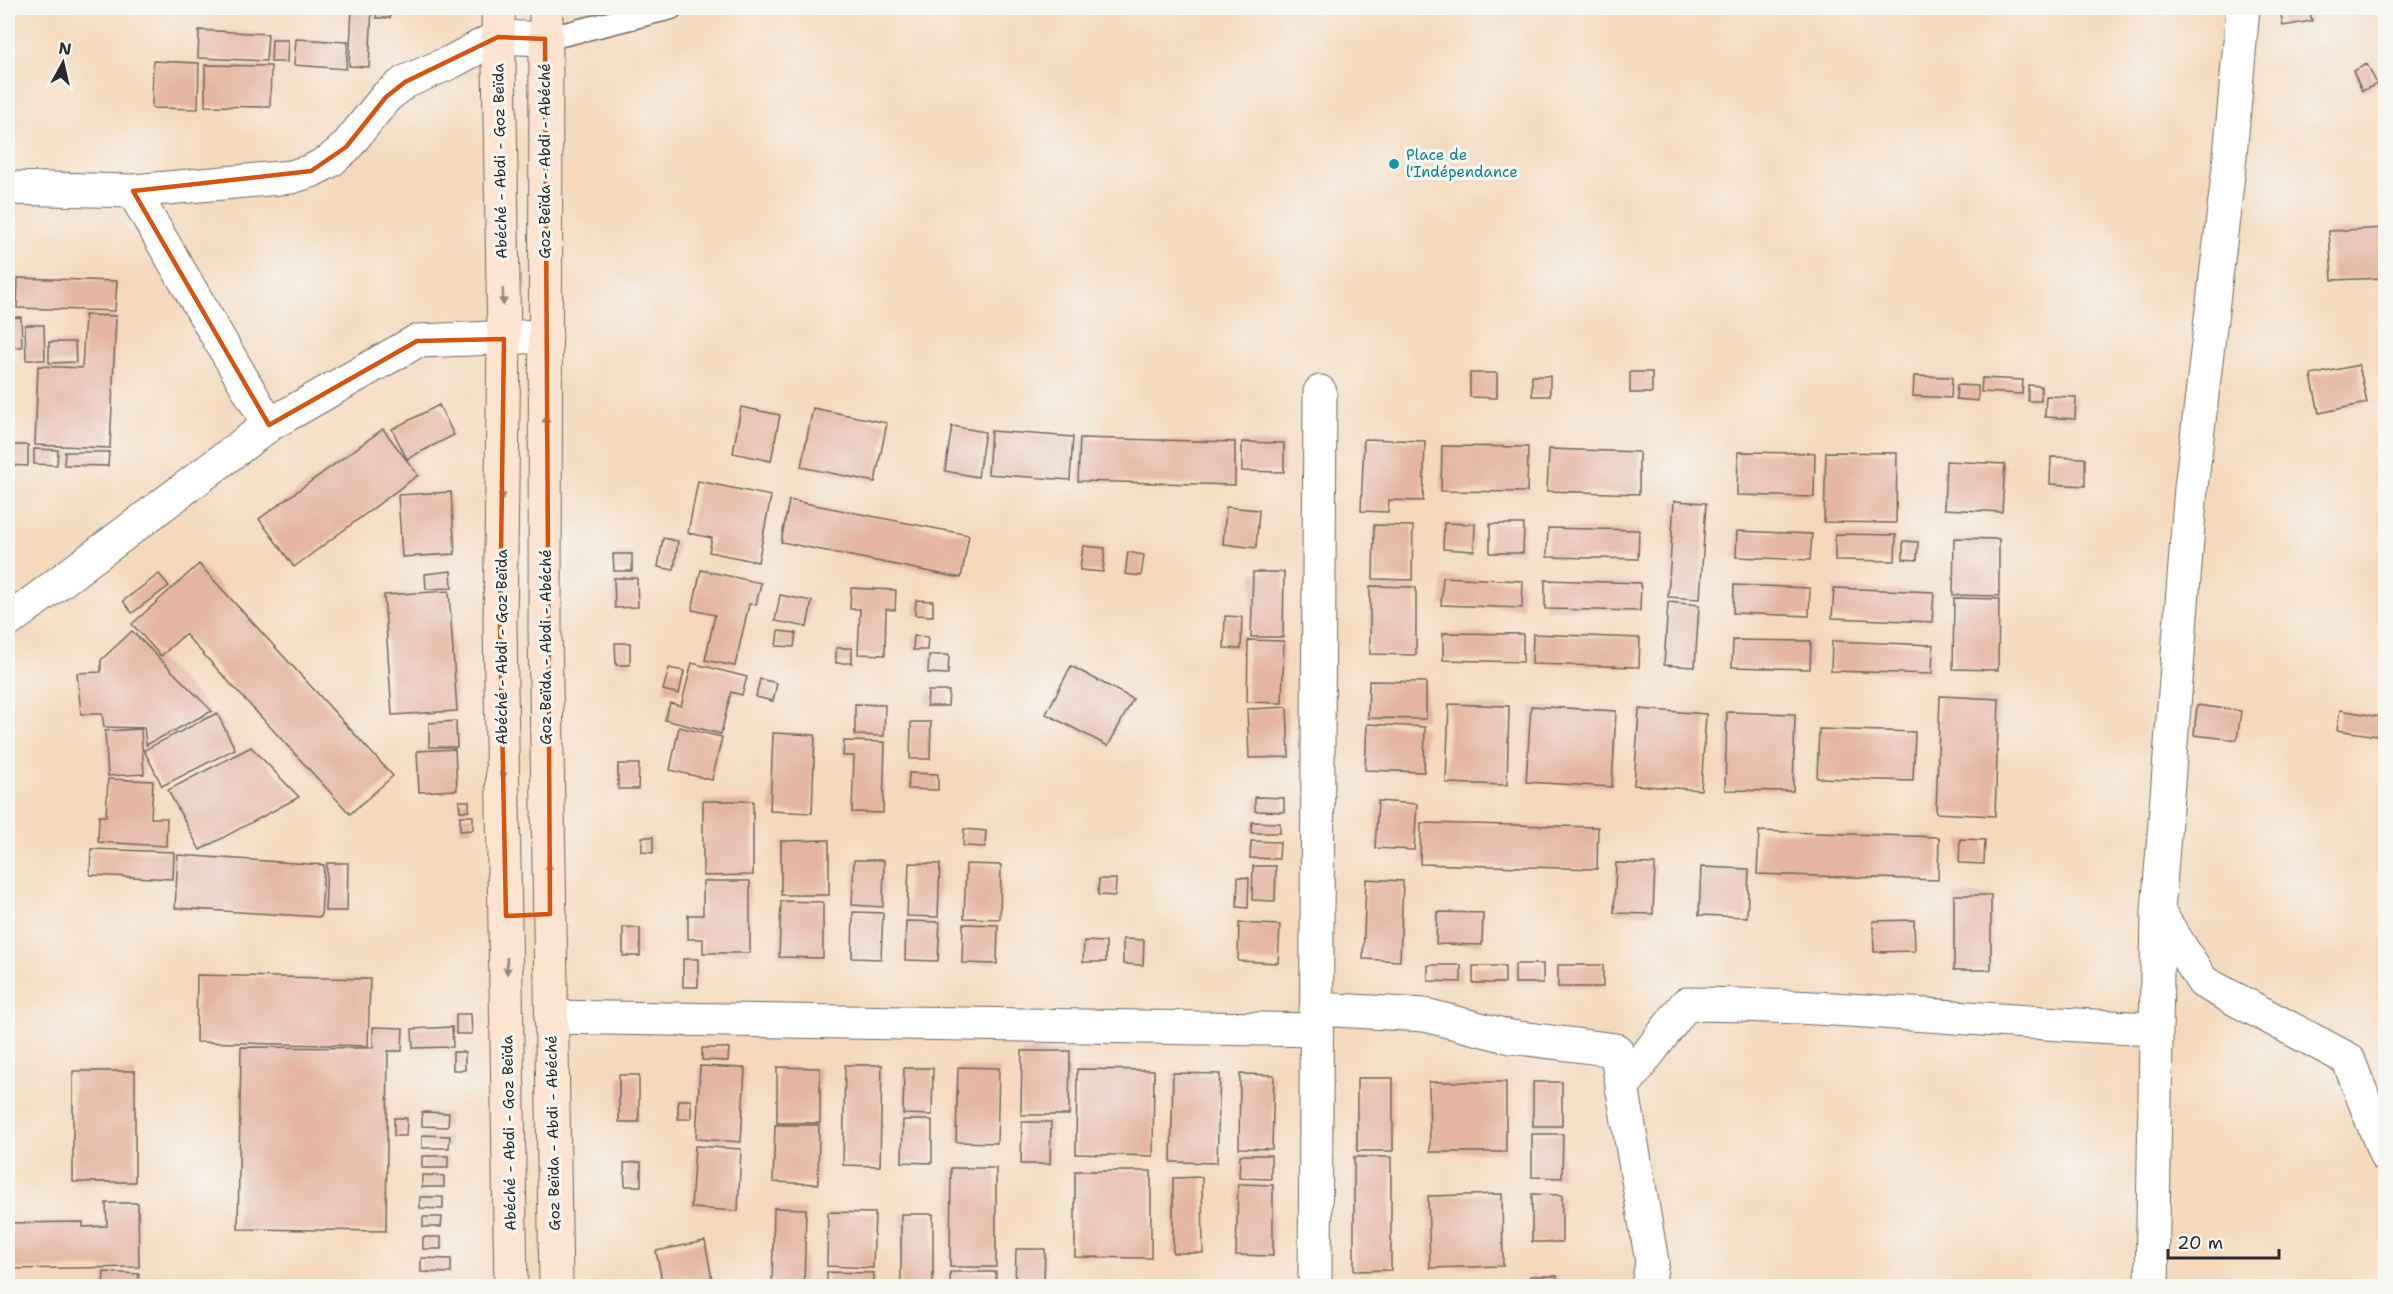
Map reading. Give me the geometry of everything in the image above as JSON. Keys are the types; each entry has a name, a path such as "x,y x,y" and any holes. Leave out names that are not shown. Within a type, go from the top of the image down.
{"main road":[{"name":"Abéché - Abdi - Goz Beïda","path":"498,22 504,339 500,625 512,1287"},
{"name":"Goz Beïda - Abdi - Abéché","path":"545,23 545,627 556,1287"},
{"path":"506,916 550,914"}],"street":[{"path":"2152,1287 2158,911 2191,488 2229,167 2243,8"},
{"path":"8,188 133,191 291,177 311,171 330,161 346,147 386,97 405,82 451,62 498,22 545,23"},
{"path":"133,191 268,425"},
{"path":"8,621 268,425 417,341 546,336"},
{"path":"1315,1287 1320,392"},
{"path":"2158,911 2203,982 2348,1059 2385,1156"},
{"path":"1622,1088 1686,1004 1754,1004 2071,1026 2156,1029"},
{"path":"551,1017 1316,1019 1425,1015 1511,1036 1616,1050 1652,1262 1648,1287"}],"lane":[{"path":"545,23 671,8"}],"highlighted area":[{"path":"498,37 545,39 550,914 506,916 500,625 504,339 417,341 269,425 133,191 311,171 346,147 386,97 405,82"}],"building":[{"path":"352,8 372,8 369,67 349,66"},
{"path":"376,8 390,8 390,18 376,18"},
{"path":"2280,8 2309,8 2312,21 2283,26"},
{"path":"199,30 268,34 266,61 198,58"},
{"path":"296,39 348,42 346,69 294,65"},
{"path":"272,40 288,40 287,62 271,62"},
{"path":"153,61 199,63 198,109 152,108"},
{"path":"2367,64 2377,84 2362,91 2353,71"},
{"path":"205,65 271,66 270,107 205,106"},
{"path":"2385,228 2385,278 2332,280 2329,231"},
{"path":"18,278 117,281 115,311 17,308"},
{"path":"85,315 116,316 110,448 35,445 38,366 82,368"},
{"path":"21,317 22,347 8,347 8,318"},
{"path":"25,325 44,325 45,360 26,360"},
{"path":"49,342 75,342 76,362 49,363"},
{"path":"2359,365 2367,403 2319,413 2311,375"},
{"path":"1630,372 1652,372 1652,393 1630,393"},
{"path":"1470,373 1497,373 1497,398 1470,397"},
{"path":"1532,376 1550,376 1550,396 1532,396"},
{"path":"1914,376 1952,377 1951,398 1913,396"},
{"path":"1982,378 2023,380 2022,394 1981,392"},
{"path":"1957,385 1978,386 1978,401 1956,399"},
{"path":"2028,385 2041,386 2041,401 2028,401"},
{"path":"2046,396 2076,397 2075,419 2045,417"},
{"path":"439,405 454,435 407,459 392,429"},
{"path":"741,407 780,415 771,461 733,453"},
{"path":"813,408 887,423 875,482 801,467"},
{"path":"952,426 985,432 978,477 945,471"},
{"path":"383,429 418,475 294,567 259,519"},
{"path":"991,431 1073,437 1070,480 988,474"},
{"path":"1080,438 1235,442 1235,485 1078,481"},
{"path":"1364,439 1425,441 1423,501 1389,500 1388,512 1361,511"},
{"path":"1242,442 1284,443 1284,472 1242,471"},
{"path":"8,445 28,445 28,466 8,465"},
{"path":"1442,446 1528,447 1527,492 1441,491"},
{"path":"34,449 58,450 57,465 34,464"},
{"path":"1549,449 1639,452 1639,494 1547,491"},
{"path":"65,452 109,452 108,466 64,465"},
{"path":"1738,452 1815,453 1814,497 1737,495"},
{"path":"1826,452 1897,453 1896,523 1824,522"},
{"path":"2051,457 2085,458 2085,486 2050,484"},
{"path":"1946,461 2005,464 2002,512 1944,509"},
{"path":"698,481 771,496 758,562 709,552 712,538 688,533"},
{"path":"451,492 455,554 402,557 398,495"},
{"path":"789,500 969,535 961,578 781,542"},
{"path":"1674,501 1706,503 1700,599 1668,597"},
{"path":"1226,507 1259,510 1256,548 1223,544"},
{"path":"1444,523 1475,524 1474,551 1443,549"},
{"path":"1490,524 1524,524 1523,553 1490,553"},
{"path":"1374,525 1413,526 1412,580 1373,579"},
{"path":"1548,528 1639,530 1638,559 1547,557"},
{"path":"1737,531 1812,534 1810,560 1736,557"},
{"path":"1835,534 1896,535 1895,561 1835,560"},
{"path":"663,538 678,541 674,570 658,567"},
{"path":"1954,538 1999,539 1999,596 1953,595"},
{"path":"1903,541 1918,542 1917,560 1903,559"},
{"path":"1083,546 1105,548 1103,572 1080,570"},
{"path":"1128,552 1144,555 1141,576 1125,574"},
{"path":"613,554 632,554 632,571 614,571"},
{"path":"199,564 393,776 350,814 185,634 161,656 132,624"},
{"path":"701,570 761,583 756,605 749,604 735,666 705,660 715,615 692,610"},
{"path":"451,571 452,588 426,589 425,574"},
{"path":"1253,572 1284,572 1283,637 1251,637"},
{"path":"159,574 169,586 132,613 123,601"},
{"path":"1443,577 1523,581 1522,608 1441,605"},
{"path":"614,578 637,578 638,607 615,608"},
{"path":"1545,580 1641,583 1640,611 1545,609"},
{"path":"1734,585 1810,588 1809,616 1733,613"},
{"path":"1370,586 1416,587 1416,655 1370,654"},
{"path":"851,588 896,590 895,610 886,609 885,655 858,654 860,609 850,609"},
{"path":"1834,588 1934,592 1932,622 1832,618"},
{"path":"449,591 457,711 392,715 384,595"},
{"path":"780,595 812,601 807,627 775,621"},
{"path":"1954,598 1999,599 1998,670 1953,669"},
{"path":"916,600 933,601 933,616 915,615"},
{"path":"1668,602 1699,605 1695,667 1664,665"},
{"path":"1225,616 1242,617 1241,649 1224,648"},
{"path":"132,631 212,711 146,745 144,728 104,727 102,714 81,714 77,673 101,672 101,660"},
{"path":"778,631 796,633 794,647 776,646"},
{"path":"1443,633 1523,634 1523,662 1443,660"},
{"path":"1533,634 1640,638 1639,667 1532,664"},
{"path":"914,636 928,637 927,650 913,650"},
{"path":"1248,640 1284,641 1282,703 1247,702"},
{"path":"1733,640 1811,641 1810,669 1732,667"},
{"path":"1832,641 1933,645 1932,674 1831,671"},
{"path":"615,643 630,643 630,665 616,665"},
{"path":"836,648 852,648 852,663 836,663"},
{"path":"929,655 949,655 948,674 928,673"},
{"path":"692,663 747,677 742,695 731,692 721,734 665,720 670,703 681,706"},
{"path":"1071,666 1133,699 1108,746 1046,714"},
{"path":"669,668 684,671 679,694 663,690"},
{"path":"760,679 777,683 773,701 756,697"},
{"path":"1369,681 1426,682 1426,719 1368,718"},
{"path":"928,691 949,691 948,706 927,706"},
{"path":"1940,696 1999,699 1995,816 1936,813"},
{"path":"855,704 885,705 884,736 855,735"},
{"path":"1449,704 1509,706 1507,785 1446,783"},
{"path":"2197,705 2241,711 2237,740 2194,735"},
{"path":"1531,706 1616,711 1612,787 1526,782"},
{"path":"1287,707 1289,757 1249,758 1247,709"},
{"path":"1639,709 1706,714 1701,790 1634,785"},
{"path":"2340,710 2381,717 2377,736 2337,730"},
{"path":"1727,712 1795,714 1793,791 1725,790"},
{"path":"217,713 235,749 162,786 144,750"},
{"path":"456,721 457,747 429,747 429,723"},
{"path":"911,722 931,722 930,759 910,759"},
{"path":"1367,724 1425,727 1424,772 1365,770"},
{"path":"679,727 722,737 712,780 670,770"},
{"path":"141,729 144,774 108,776 105,731"},
{"path":"1819,729 1915,732 1913,781 1817,778"},
{"path":"773,733 815,735 812,813 770,811"},
{"path":"844,741 885,742 883,813 852,812 854,756 843,756"},
{"path":"251,747 299,797 200,850 168,790"},
{"path":"455,749 457,790 419,792 417,751"},
{"path":"618,764 639,764 638,789 618,789"},
{"path":"909,773 938,774 938,790 908,789"},
{"path":"108,779 153,781 151,818 167,818 166,846 98,842 99,816 106,816"},
{"path":"1255,797 1284,798 1284,812 1255,811"},
{"path":"459,801 469,801 469,811 460,811"},
{"path":"703,801 753,801 753,875 703,876"},
{"path":"1378,801 1417,804 1414,850 1375,848"},
{"path":"460,816 473,816 473,830 460,831"},
{"path":"1252,822 1280,823 1280,833 1251,833"},
{"path":"1421,823 1598,827 1597,869 1420,864"},
{"path":"964,829 986,831 985,847 963,846"},
{"path":"1759,831 1939,837 1938,880 1757,874"},
{"path":"642,837 653,837 653,853 642,852"},
{"path":"1960,839 1985,840 1984,864 1959,863"},
{"path":"829,840 829,895 781,895 781,841"},
{"path":"1251,841 1280,842 1279,859 1250,858"},
{"path":"91,849 174,852 173,879 90,875"},
{"path":"178,855 324,865 321,917 175,908"},
{"path":"854,860 884,860 883,907 852,905"},
{"path":"327,863 348,863 347,911 325,911"},
{"path":"909,863 940,864 938,917 907,916"},
{"path":"1616,863 1655,864 1653,914 1614,913"},
{"path":"966,864 1001,865 1000,919 964,918"},
{"path":"1253,866 1276,866 1275,901 1252,900"},
{"path":"1701,867 1749,869 1747,917 1699,915"},
{"path":"1238,877 1249,878 1248,908 1237,907"},
{"path":"1099,879 1116,879 1115,896 1098,895"},
{"path":"1366,879 1403,881 1400,961 1363,959"},
{"path":"703,881 750,881 750,953 703,953 703,939 688,939 688,915 703,915"},
{"path":"1954,895 1991,895 1991,970 1954,970"},
{"path":"781,901 823,902 823,958 779,957"},
{"path":"853,912 883,913 881,959 852,958"},
{"path":"1437,912 1483,913 1482,945 1436,944"},
{"path":"1914,920 1915,951 1874,952 1873,921"},
{"path":"906,921 940,922 938,961 905,960"},
{"path":"1239,923 1280,925 1278,963 1238,961"},
{"path":"963,924 998,925 997,964 962,963"},
{"path":"623,927 640,928 640,956 623,956"},
{"path":"1123,939 1144,940 1143,965 1123,964"},
{"path":"1084,941 1106,942 1106,962 1083,962"},
{"path":"683,959 698,959 698,987 683,987"},
{"path":"1515,964 1543,964 1543,983 1515,983"},
{"path":"1428,965 1461,965 1461,982 1428,981"},
{"path":"1558,965 1603,965 1603,987 1558,987"},
{"path":"1473,966 1505,966 1505,983 1473,983"},
{"path":"197,975 370,979 368,1046 196,1042"},
{"path":"456,1014 471,1014 472,1034 456,1034"},
{"path":"373,1027 403,1028 402,1051 388,1051 386,1231 238,1229 241,1047 373,1048"},
{"path":"452,1027 453,1047 413,1048 412,1029"},
{"path":"702,1048 729,1048 728,1061 702,1060"},
{"path":"1022,1051 1070,1051 1069,1115 1021,1115"},
{"path":"453,1052 465,1052 465,1070 453,1070"},
{"path":"845,1065 882,1065 880,1166 843,1165"},
{"path":"700,1066 745,1068 741,1142 696,1139"},
{"path":"777,1067 820,1068 820,1123 777,1123"},
{"path":"958,1067 999,1068 997,1143 956,1142"},
{"path":"904,1068 933,1068 932,1115 903,1114"},
{"path":"1077,1069 1154,1070 1153,1156 1076,1154"},
{"path":"73,1071 135,1071 135,1182 73,1182"},
{"path":"1173,1073 1220,1074 1217,1163 1171,1162"},
{"path":"1240,1074 1274,1075 1272,1149 1239,1148"},
{"path":"619,1075 639,1075 639,1122 619,1122"},
{"path":"1357,1078 1393,1078 1393,1151 1357,1151"},
{"path":"1429,1082 1506,1082 1506,1152 1430,1152"},
{"path":"1533,1082 1562,1082 1562,1126 1533,1126"},
{"path":"678,1100 691,1100 691,1119 678,1119"},
{"path":"422,1112 449,1113 448,1127 422,1126"},
{"path":"394,1118 407,1118 406,1136 394,1136"},
{"path":"903,1120 932,1120 932,1163 902,1162"},
{"path":"1022,1122 1051,1122 1050,1164 1021,1164"},
{"path":"775,1125 819,1125 818,1184 773,1182"},
{"path":"1532,1134 1563,1134 1562,1178 1532,1177"},
{"path":"422,1135 450,1136 449,1148 422,1148"},
{"path":"695,1146 741,1149 738,1211 691,1208"},
{"path":"1240,1155 1271,1155 1271,1179 1239,1178"},
{"path":"422,1156 448,1156 448,1168 422,1168"},
{"path":"1354,1157 1391,1157 1391,1270 1354,1271"},
{"path":"641,1162 641,1186 625,1186 624,1163"},
{"path":"951,1168 996,1168 996,1267 950,1267"},
{"path":"1075,1171 1151,1171 1151,1258 1075,1257"},
{"path":"422,1175 444,1176 444,1187 422,1187"},
{"path":"1202,1177 1203,1253 1173,1253 1173,1178"},
{"path":"1238,1184 1273,1185 1273,1256 1236,1255"},
{"path":"1502,1194 1503,1266 1430,1268 1428,1196"},
{"path":"1532,1194 1562,1195 1562,1242 1532,1242"},
{"path":"420,1197 443,1197 443,1209 420,1208"},
{"path":"106,1203 138,1203 139,1267 8,1269 8,1223 83,1222 83,1227 107,1226"},
{"path":"774,1208 806,1209 804,1286 772,1285"},
{"path":"828,1212 875,1213 873,1268 827,1266"},
{"path":"901,1214 933,1214 933,1286 901,1286"},
{"path":"423,1217 442,1217 441,1227 423,1227"},
{"path":"423,1237 441,1237 441,1249 423,1249"},
{"path":"705,1241 712,1280 679,1286 663,1286 656,1251"},
{"path":"1016,1249 1045,1249 1044,1286 1015,1286"},
{"path":"421,1258 451,1259 451,1273 421,1272"},
{"path":"104,1272 139,1274 138,1286 103,1286"},
{"path":"827,1272 874,1273 874,1286 827,1286"},
{"path":"950,1272 996,1272 996,1286 950,1286"},
{"path":"1530,1276 1557,1276 1557,1286 1530,1286"},
{"path":"711,1283 712,1286 696,1286 696,1285"}],"place":[{"name":"Place de l'Indépendance","path":"1394,164"}]}
